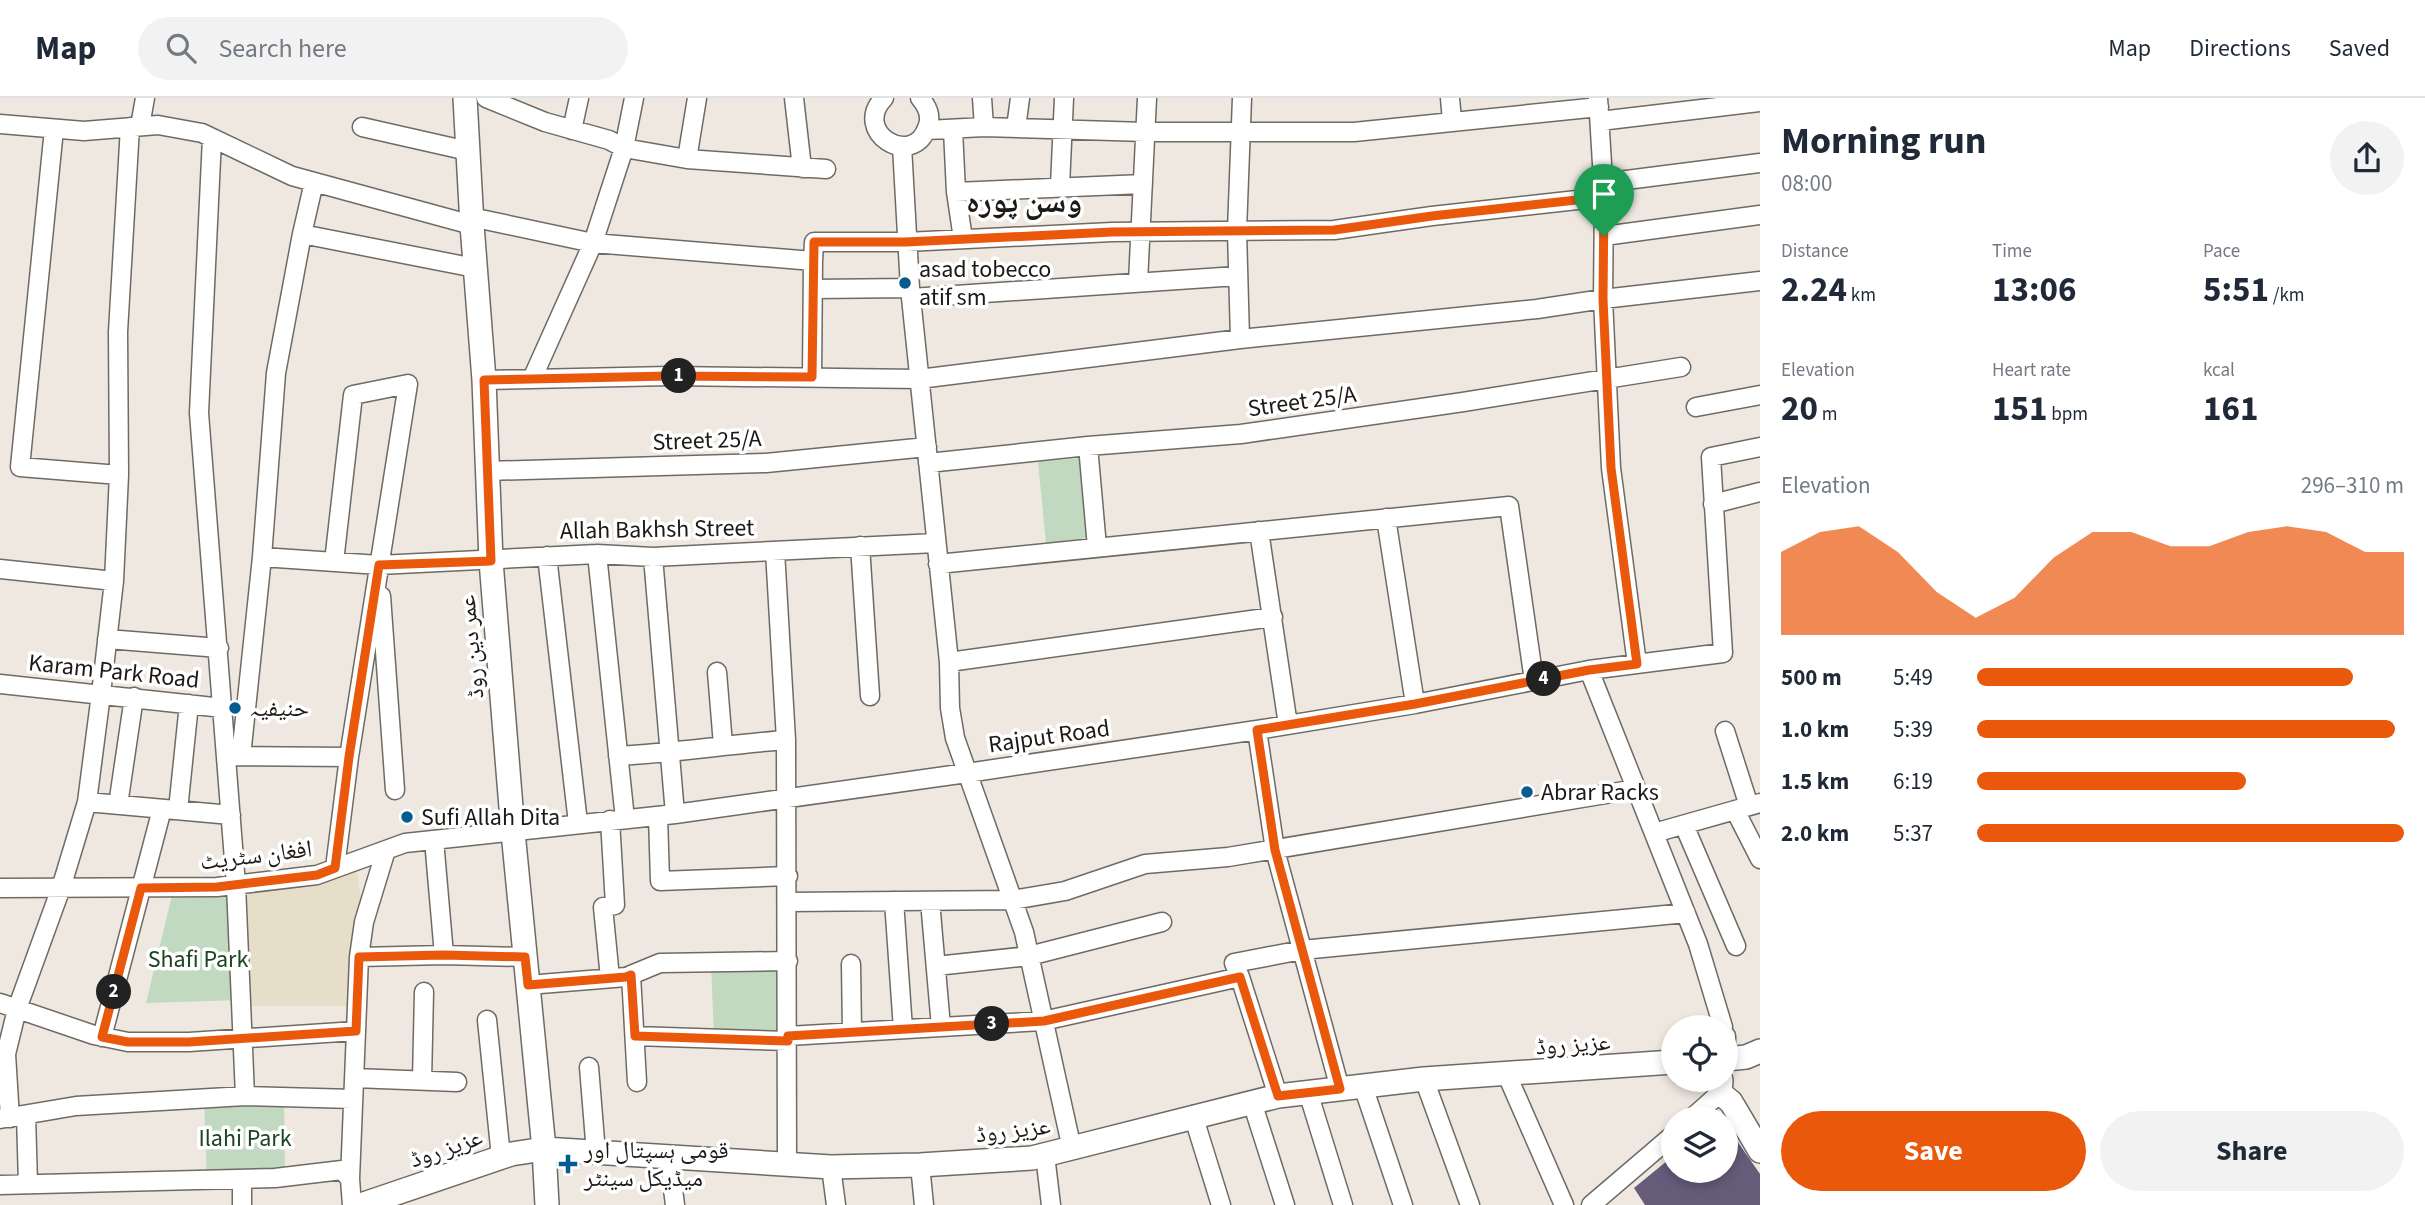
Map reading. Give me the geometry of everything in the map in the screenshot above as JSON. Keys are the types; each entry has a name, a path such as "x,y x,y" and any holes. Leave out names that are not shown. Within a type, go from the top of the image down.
{"main road":[{"name":"عمر دین روڈ","path":"466,98 471,221 484,380 491,561 547,1205"},
{"path":"1738,1058 1760,1051"},
{"name":"عزیز روڈ","path":"361,1205 527,1150 831,1167 1032,1158 1193,1115 1278,1096 1424,1079 1661,1063"},
{"path":"1724,1092 1760,1151"}],"street":[{"path":"28,1184 12,1117 6,1054 17,1009 61,888 87,802 114,581 119,475 118,332 135,127 145,98"},
{"path":"486,98 515,104 545,122 609,140 624,148 687,159 826,169"},
{"path":"572,130 579,98"},
{"path":"532,379 593,243 624,148 634,98"},
{"path":"687,159 697,98"},
{"path":"794,98 802,168"},
{"path":"884,98 874,114 876,130 887,142 902,146 917,142 927,130 929,117 920,98"},
{"path":"982,98 984,127"},
{"path":"1016,128 1020,98"},
{"path":"1060,186 1064,98"},
{"path":"1138,282 1147,98"},
{"path":"1240,339 1237,231 1242,98"},
{"path":"1450,98 1452,121"},
{"path":"927,130 984,127 1145,132 1354,132 1599,109 1760,102"},
{"path":"1599,109 1604,190 1603,299 1611,468 1637,664"},
{"path":"0,124 84,131 158,125 202,134 292,176 471,221 593,243 813,261"},
{"path":"362,127 468,150"},
{"path":"54,129 20,467 119,475"},
{"path":"953,130 956,192 963,239"},
{"path":"212,138 199,413 223,708 234,756"},
{"path":"902,146 906,242 955,738 1013,900 1029,956 1072,1149"},
{"path":"812,377 814,242 906,242 1140,232 1334,230 1604,190 1760,163"},
{"path":"245,1097 231,815 234,756 262,557 276,373 314,182"},
{"path":"956,192 1143,184"},
{"path":"1604,236 1760,215"},
{"path":"302,234 475,268"},
{"path":"813,289 911,293 1237,276"},
{"path":"484,380 669,376 919,379 1240,339 1537,309 1760,281"},
{"name":"Street 25/A","path":"487,471 766,463 1088,446 1241,434 1681,367"},
{"path":"334,562 353,395 408,384 349,757 335,868"},
{"path":"1696,407 1760,395"},
{"path":"1088,446 1097,547"},
{"path":"1760,447 1710,457 1713,504 1760,492"},
{"name":"Rajput Road","path":"513,832 667,815 967,773 1415,704 1589,670 1723,653 1713,504"},
{"path":"938,564 1509,506 1534,681"},
{"path":"1386,518 1415,704"},
{"path":"1258,531 1273,617 1287,725"},
{"name":"Allah Bakhsh Street","path":"262,557 379,565 597,554 653,557 936,543"},
{"path":"860,545 870,696"},
{"path":"775,551 786,740 787,1165"},
{"path":"597,554 618,756 615,905 603,907 610,978"},
{"path":"547,556 578,823"},
{"path":"653,557 670,753 660,881 788,876"},
{"path":"379,565 395,790"},
{"path":"0,569 114,581"},
{"path":"948,662 1273,617"},
{"path":"107,639 219,648"},
{"path":"1589,670 1698,944 1719,1015"},
{"path":"717,672 723,745"},
{"name":"Karam Park Road","path":"1,689 101,694 223,708"},
{"path":"118,805 134,697"},
{"path":"102,1037 141,888 170,810 189,704"},
{"path":"1257,730 1275,850 1340,1089"},
{"path":"1725,732 1748,806 1760,859"},
{"path":"618,756 786,740"},
{"path":"234,756 349,757"},
{"path":"788,902 1013,900 1065,891 1145,864 1228,858 1636,789"},
{"path":"87,802 231,815"},
{"path":"1654,833 1748,806"},
{"path":"1684,825 1736,946"},
{"name":"افغان سٹریٹ","path":"0,888 236,885 317,875 405,843 513,832"},
{"path":"434,840 444,955"},
{"path":"352,1205 350,1179 359,957 364,922 386,850"},
{"path":"894,901 904,1029"},
{"path":"930,901 941,1027"},
{"path":"1278,1096 1234,963 1302,950 1686,913"},
{"path":"936,966 1029,956 1162,922"},
{"path":"359,957 525,957"},
{"path":"528,985 631,975 660,963 788,961"},
{"path":"851,964 852,1032"},
{"path":"631,975 637,1082"},
{"path":"635,1036 788,1039 852,1032 1044,1021 1240,977"},
{"path":"422,1081 424,992"},
{"path":"0,1003 102,1037 128,1042 189,1042 356,1031"},
{"path":"487,1020 501,1157"},
{"path":"589,1067 596,1153"},
{"path":"1507,1075 1564,1205"},
{"path":"354,1078 457,1082"},
{"path":"1424,1079 1471,1205"},
{"path":"1363,1087 1403,1205"},
{"path":"1308,1092 1343,1205"},
{"path":"1703,1106 1715,1092"},
{"path":"12,1117 76,1107 245,1097 353,1099"},
{"path":"1252,1102 1286,1205"},
{"path":"1193,1115 1221,1205"},
{"path":"1591,1205 1661,1145"},
{"path":"1045,1155 1051,1205"},
{"path":"669,1157 676,1205"},
{"path":"920,1165 924,1205"},
{"path":"831,1167 836,1205"},
{"path":"0,1185 275,1178 342,1170 350,1179"},
{"path":"242,1179 242,1205"}],"shaded area":[{"path":"356,860 364,922 357,1006 241,1006 236,885"}],"green space":[{"path":"1082,458 1090,538 1046,543 1038,462"},
{"name":"Shafi Park","path":"236,885 241,1000 146,1003 174,887"},
{"path":"788,961 788,1041 714,1038 711,962"},
{"name":"Ilahi Park","path":"284,1097 285,1177 207,1180 204,1100"}],"building":[{"path":"1738,1142 1760,1174 1760,1205 1645,1205 1634,1188 1661,1166 1661,1183 1738,1183"}],"place":[{"name":"asad tobecco atif sm","path":"905,283"},
{"name":"حنیفیہ","path":"235,708"},
{"name":"Abrar Racks","path":"1527,792"},
{"name":"Sufi Allah Dita","path":"407,817"},
{"name":"قومی ہسپتال اور میڈیکل سینٹر","path":"568,1164"}],"district":[{"name":"وسن پورہ","path":"1024,201"}],"route":[{"path":"1604,197 1604,236 1603,299 1611,468 1637,664 1589,670 1415,704 1257,730 1275,850 1340,1089 1278,1096 1240,977 1044,1021 788,1036 788,1041 635,1036 631,975 528,985 525,957 359,957 356,1031 189,1042 128,1042 102,1037 141,888 217,887 317,875 335,868 379,565 491,561 484,380 669,376 812,377 814,242 906,242 1112,232 1334,230 1604,197"}]}
